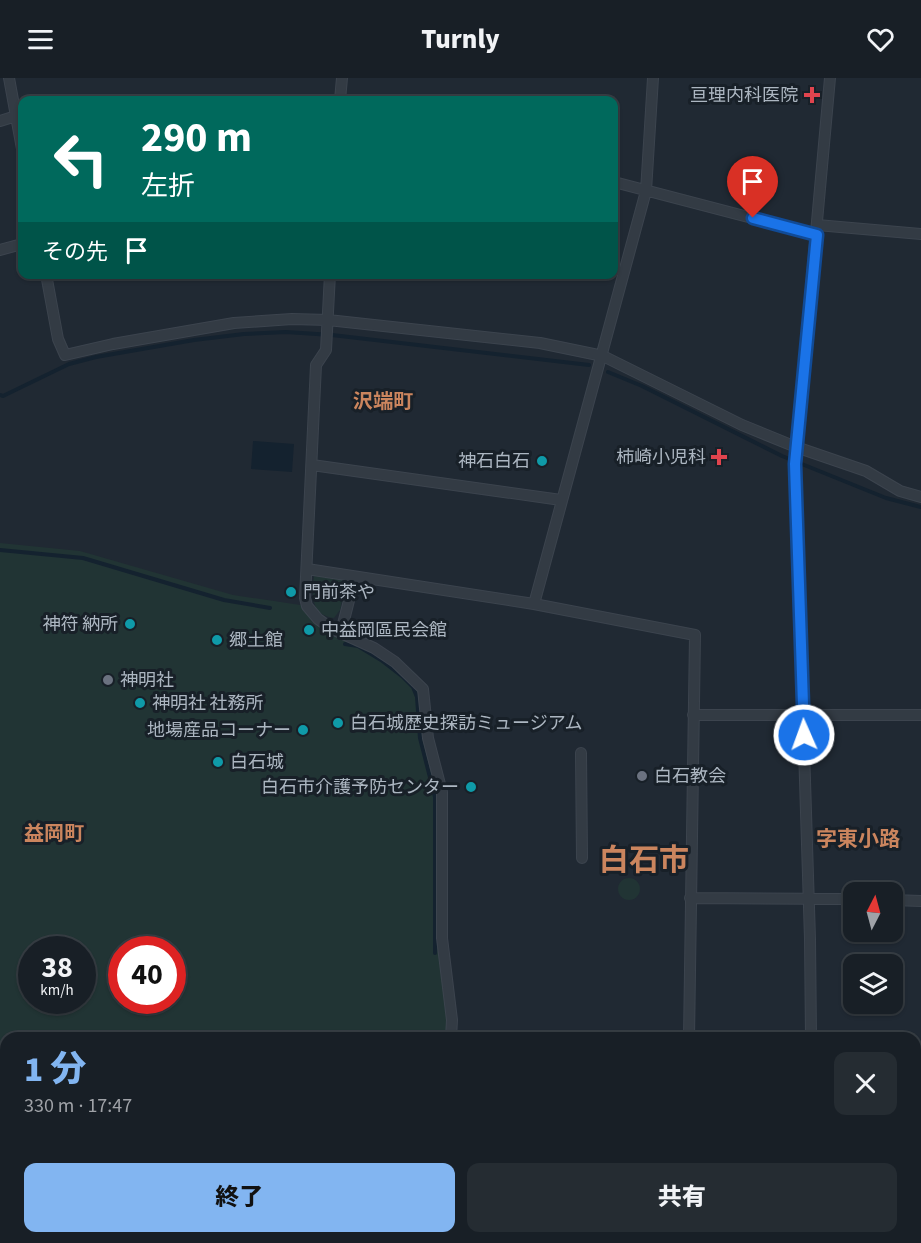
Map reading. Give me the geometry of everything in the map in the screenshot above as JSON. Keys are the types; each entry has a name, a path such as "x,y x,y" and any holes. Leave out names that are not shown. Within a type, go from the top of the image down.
{"street":[{"path":"9,78 18,127"},
{"path":"340,96 342,78"},
{"path":"534,604 646,191 653,78"},
{"path":"811,1032 795,455 830,78"},
{"path":"0,122 16,116"},
{"path":"618,184 817,230 921,234"},
{"path":"0,250 18,245"},
{"path":"47,279 58,339 65,355 113,344 234,323 292,319 540,343 603,356 742,425 795,455 866,471 900,491 921,497"},
{"path":"330,279 326,350 316,365 305,598 307,606 318,619 339,632 374,648 395,662 419,684 425,696 428,738 442,792 442,938 452,1020 451,1032"},
{"path":"312,465 561,500"},
{"path":"307,569 534,604 694,635 689,1032"},
{"path":"339,632 355,577"},
{"path":"693,716 921,715"},
{"path":"581,753 582,858"},
{"path":"690,898 843,899"},
{"path":"903,900 921,900"}],"green space":[{"path":"0,543 80,551 233,595 307,606 419,684 442,792 451,1032 0,1032"},
{"path":"314,576 346,582 340,610 334,618 320,613 314,603"},
{"path":"625,878 633,878 640,885 640,893 633,900 625,900 618,893 618,885"}],"water":[{"path":"253,441 294,444 292,472 251,469"}],"waterway":[{"path":"0,395 3,396 69,364 96,357 244,334 286,332 332,335 589,365"},
{"path":"608,372 642,386 782,456 886,498 921,507"},
{"path":"0,550 83,558 224,600 270,608"},
{"path":"345,644 358,646 381,660 413,687 417,697 420,738 435,797 435,953"}],"place":[{"name":"亘理内科医院","path":"812,95"},
{"name":"柿崎小児科","path":"719,457"},
{"name":"神石白石","path":"542,461"},
{"name":"門前茶や","path":"291,592"},
{"name":"神符 納所","path":"130,624"},
{"name":"中益岡區民会館","path":"309,630"},
{"name":"郷土館","path":"217,640"},
{"name":"神明社","path":"108,680"},
{"name":"神明社 社務所","path":"140,703"},
{"name":"白石城歴史探訪ミュージアム","path":"338,723"},
{"name":"地場産品コーナー","path":"303,730"},
{"name":"白石城","path":"218,762"},
{"name":"白石教会","path":"642,776"},
{"name":"白石市介護予防センター","path":"471,787"}],"district":[{"name":"沢端町","path":"383,401"},
{"name":"益岡町","path":"54,833"},
{"name":"字東小路","path":"858,839"},
{"name":"白石市","path":"644,860"}],"route":[{"path":"753,218 817,235 795,453 804,735"}]}
